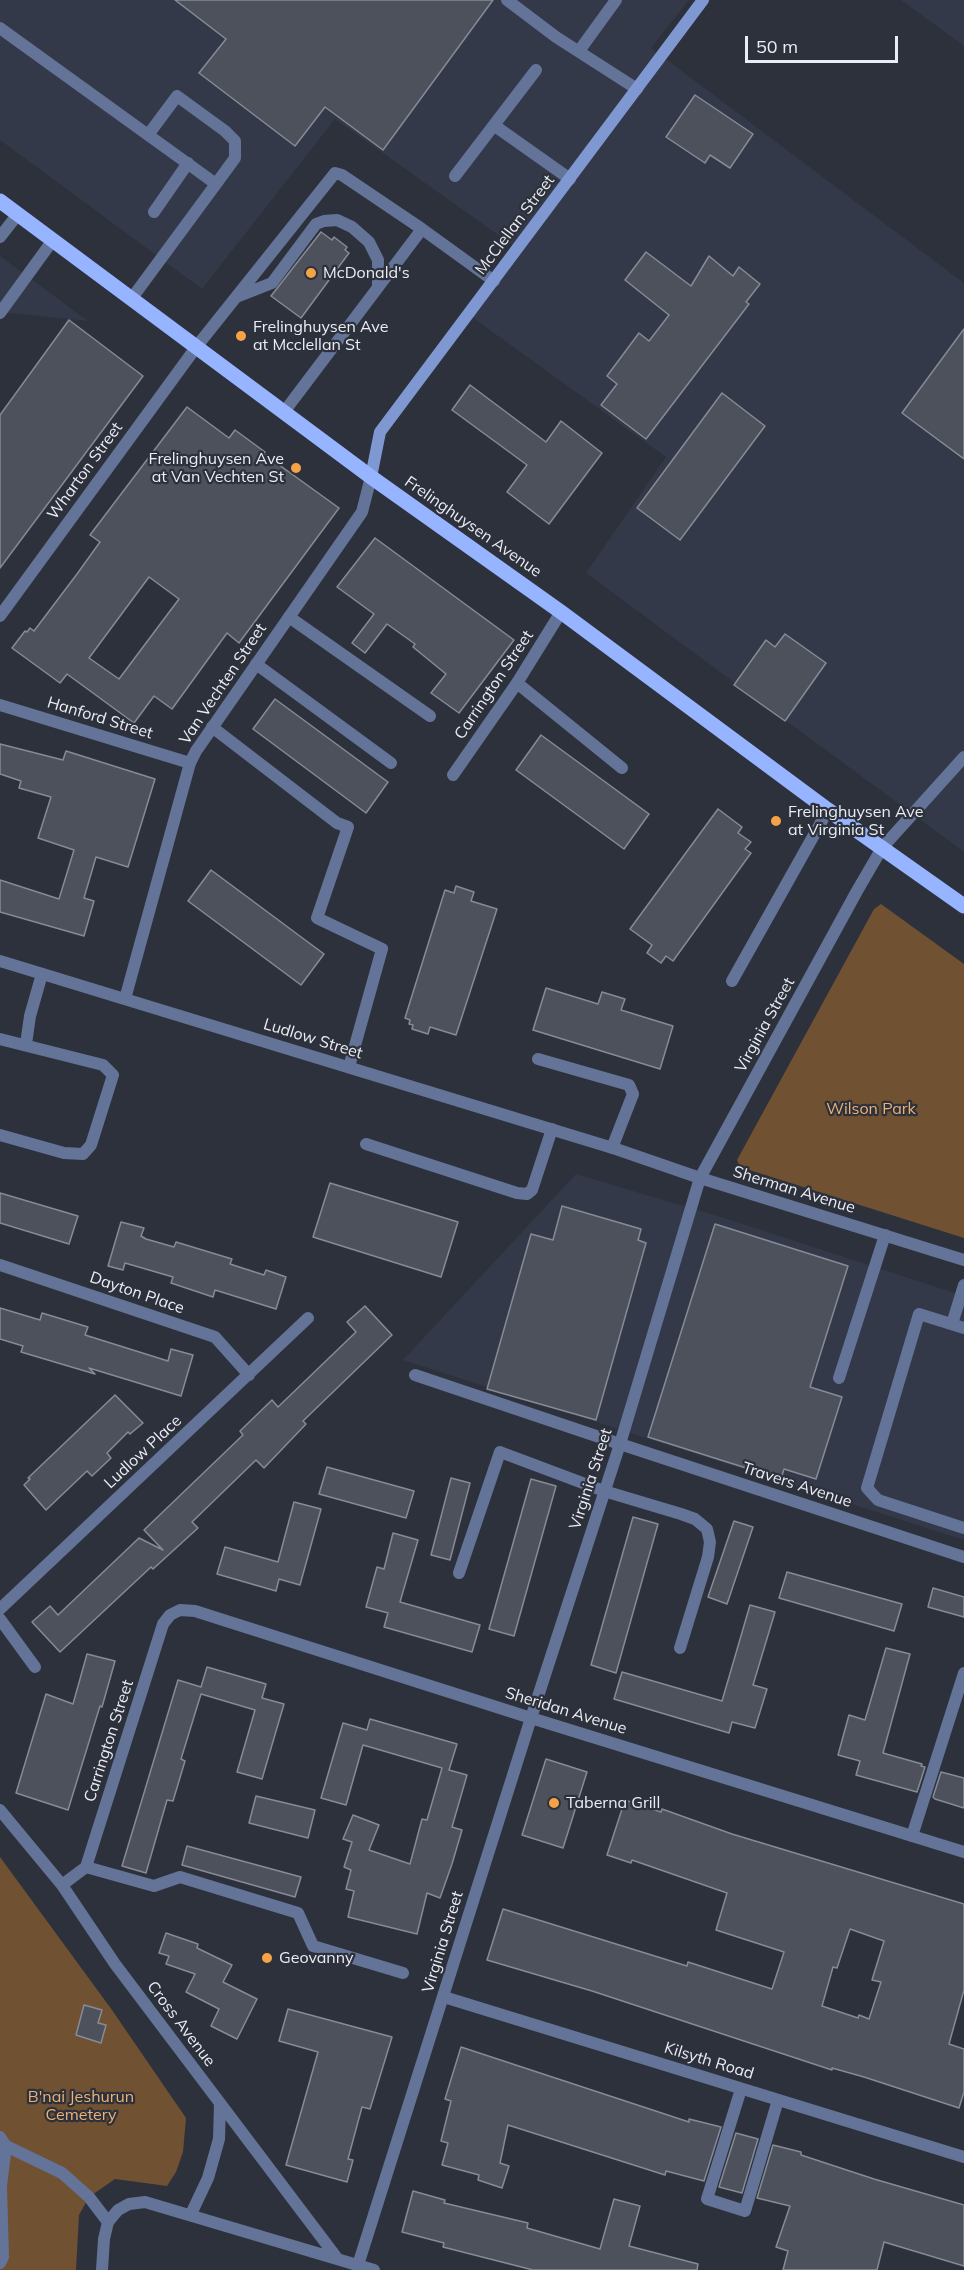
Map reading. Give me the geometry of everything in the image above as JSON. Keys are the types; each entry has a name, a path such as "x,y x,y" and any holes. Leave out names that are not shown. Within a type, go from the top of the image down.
{"main road":[{"name":"McClellan Street","path":"371,477 380,432 703,0"},
{"name":"Frelinghuysen Avenue","path":"0,201 371,477 561,612 828,810 964,906"}],"street":[{"path":"507,0 637,89"},
{"path":"579,51 616,0"},
{"path":"0,28 216,184"},
{"path":"455,176 536,70"},
{"path":"132,298 235,158 235,141 177,96 148,135"},
{"path":"495,126 570,179"},
{"path":"154,212 188,164"},
{"name":"Wharton Street","path":"0,616 197,346 336,173 422,229"},
{"path":"0,237 18,214"},
{"path":"237,297 272,283 316,224 337,220 352,227 369,242 378,260 378,287"},
{"path":"284,412 422,229 494,281"},
{"path":"0,313 53,240"},
{"name":"Van Vechten Street","path":"125,999 190,763 212,727 362,512 371,477"},
{"name":"Carrington Street","path":"453,775 517,682 561,612"},
{"path":"289,617 430,716"},
{"path":"256,664 391,763"},
{"path":"517,682 622,768"},
{"name":"Hanford Street","path":"0,705 190,763"},
{"path":"212,727 337,823 348,827 316,918 382,949 349,1067"},
{"name":"Virginia Street","path":"358,2265 620,1444 700,1178 882,848 964,757"},
{"path":"732,981 828,810"},
{"name":"Ludlow Street","path":"0,961 614,1148"},
{"path":"26,1044 30,1016 42,974"},
{"path":"0,1039 103,1065 113,1075 91,1145 83,1154 63,1153 0,1136"},
{"path":"538,1059 629,1085 633,1094 614,1148"},
{"path":"366,1144 517,1193 527,1194 532,1190 552,1129"},
{"name":"Sherman Avenue","path":"614,1148 700,1178 964,1260"},
{"path":"839,1378 885,1235"},
{"name":"Dayton Place","path":"0,1264 215,1337 249,1375"},
{"path":"964,1285 958,1326 919,1314 867,1488 878,1500 964,1528"},
{"name":"Ludlow Place","path":"0,1609 308,1318"},
{"name":"Travers Avenue","path":"415,1375 964,1557"},
{"path":"459,1573 500,1452 604,1491 695,1519 707,1529 710,1542 708,1557 680,1648"},
{"name":"Sheridan Avenue","path":"163,1624 170,1615 180,1610 195,1611 964,1852"},
{"path":"0,1620 35,1667"},
{"name":"Carrington Street","path":"86,1867 163,1624"},
{"path":"912,1836 964,1673"},
{"name":"Cross Avenue","path":"0,1810 62,1885 115,1964 336,2258"},
{"path":"62,1885 86,1867 154,1886 180,1877 298,1913 313,1946 403,1973"},
{"name":"Kilsyth Road","path":"444,1997 964,2157"},
{"path":"741,2088 707,2199 745,2211 778,2100"},
{"path":"191,2214 208,2178 219,2139 220,2103"},
{"path":"0,2263 3,2256 1,2186 3,2142 62,2173 89,2197 108,2222"},
{"path":"102,2270 104,2239 108,2222 118,2210 129,2204 145,2202 374,2270"}],"shaded area":[{"path":"0,0 689,0 651,48 964,283 964,852 586,573 666,457 469,315 515,247 335,119 202,289 0,140"},
{"path":"901,0 964,0 964,46"},
{"path":"0,256 88,321 0,312"},
{"path":"576,1174 724,1218 964,1296 964,1540 403,1360"}],"green space":[{"name":"Wilson Park","path":"881,904 964,964 964,1238 740,1167 737,1160 874,909"},
{"name":"B'nai Jeshurun Cemetery","path":"0,1857 112,2010 186,2118 183,2152 176,2172 167,2186 115,2179 89,2197 79,2215 76,2270 0,2270"}],"building":[{"path":"175,0 493,0 383,150 325,107 295,146 199,73 226,39"},
{"path":"695,95 753,134 730,168 710,155 705,163 666,137"},
{"name":"McDonald's","path":"321,232 332,240 334,237 347,247 345,250 349,253 301,318 271,296"},
{"path":"646,252 691,286 709,256 733,276 739,267 760,284 746,302 749,304 646,439 601,405 617,384 607,376 639,333 649,341 669,315 625,280"},
{"path":"69,320 143,376 0,568 0,415"},
{"path":"964,329 964,459 902,413"},
{"path":"470,385 546,442 561,421 602,453 549,524 507,492 527,465 452,410"},
{"path":"722,393 765,426 680,540 637,508"},
{"path":"187,407 229,438 235,430 265,452 264,454 339,508 239,643 227,633 172,709 154,696 134,723 67,674 60,683 12,648 25,631 27,632 30,628 34,631 100,542 90,535","holes":["149,577 179,599 119,679 89,658"]},
{"path":"375,538 514,640 459,713 431,693 446,674 413,647 415,644 387,624 365,653 352,643 374,614 337,587"},
{"path":"785,634 826,663 785,721 734,685 766,640 775,647"},
{"path":"275,699 388,782 366,813 253,729"},
{"path":"541,735 649,814 624,849 516,770"},
{"path":"0,744 63,760 66,751 155,779 128,867 96,857 84,898 94,901 84,936 0,912 0,880 59,899 74,850 38,838 51,797 19,788 21,781 0,774"},
{"path":"718,809 742,827 738,833 751,842 745,849 751,853 673,961 666,956 661,963 647,953 652,945 630,929"},
{"path":"211,870 324,954 301,985 188,901"},
{"path":"456,886 474,892 471,901 497,909 456,1035 430,1027 428,1034 412,1029 413,1025 409,1024 410,1020 405,1018 445,890 454,893"},
{"path":"546,988 598,1004 602,992 625,999 621,1010 673,1026 660,1069 533,1030"},
{"path":"330,1183 458,1222 441,1277 313,1237"},
{"path":"0,1193 78,1216 69,1244 0,1223"},
{"path":"562,1206 641,1229 638,1240 646,1243 596,1420 487,1389 531,1234 553,1240"},
{"path":"121,1222 144,1228 141,1236 146,1239 174,1247 176,1242 232,1259 230,1264 264,1275 266,1270 286,1277 276,1309 215,1290 213,1297 171,1283 173,1277 125,1263 123,1270 108,1266"},
{"path":"715,1224 848,1266 810,1387 842,1397 816,1479 784,1469 781,1479 648,1437"},
{"path":"365,1306 392,1335 303,1421 306,1424 264,1468 256,1460 192,1522 198,1528 153,1569 151,1567 60,1652 32,1622 50,1606 58,1615 139,1538 163,1550 144,1530 243,1435 240,1431 272,1400 278,1407 356,1332 347,1322"},
{"path":"0,1308 40,1320 42,1313 88,1327 85,1335 168,1361 171,1349 193,1355 181,1396 89,1368 95,1374 21,1352 23,1346 0,1339"},
{"path":"115,1395 143,1423 130,1434 128,1432 107,1453 111,1458 92,1476 87,1471 46,1510 24,1485 30,1479 28,1478"},
{"path":"327,1467 414,1491 406,1518 319,1494"},
{"path":"451,1478 470,1483 450,1560 431,1555"},
{"path":"531,1479 556,1486 514,1636 489,1629"},
{"path":"294,1502 321,1509 300,1585 279,1579 276,1591 217,1574 225,1547 278,1562"},
{"path":"633,1517 658,1524 616,1673 591,1665"},
{"path":"734,1521 753,1527 727,1604 708,1597"},
{"path":"393,1533 418,1540 400,1602 480,1625 472,1652 384,1627 388,1613 366,1607 377,1567 384,1569"},
{"path":"787,1572 902,1604 894,1631 779,1598"},
{"path":"933,1588 964,1597 964,1617 928,1607"},
{"path":"750,1605 775,1612 753,1685 767,1689 755,1728 732,1722 729,1733 614,1699 622,1672 722,1701"},
{"path":"886,1648 910,1654 883,1753 922,1764 921,1766 925,1767 917,1792 856,1775 860,1761 838,1755 849,1715 865,1720"},
{"path":"87,1654 115,1661 68,1810 16,1793 46,1694 73,1704"},
{"path":"207,1667 266,1684 262,1698 284,1704 262,1779 237,1772 255,1710 201,1694 181,1759 185,1761 173,1801 167,1800 146,1873 122,1866 178,1680 201,1687"},
{"path":"370,1719 457,1744 449,1770 467,1775 452,1827 462,1830 452,1864 440,1898 427,1893 417,1934 348,1917 354,1891 346,1889 351,1870 344,1867 352,1842 343,1839 353,1815 379,1825 369,1850 410,1864 422,1819 427,1820 442,1768 363,1745 346,1805 321,1798 343,1723 367,1730"},
{"name":"Taberna Grill","path":"546,1759 587,1772 563,1848 522,1835"},
{"path":"941,1772 964,1778 964,1808 933,1797"},
{"path":"256,1796 315,1810 308,1838 249,1823"},
{"path":"625,1800 661,1812 662,1809 732,1834 964,1904 964,1990 949,2044 964,2049 964,2092 959,2108 864,2077 832,2068 832,2070 592,1991 487,1960 503,1909 687,1966 688,1962 772,1989 784,1952 716,1930 727,1893 632,1860 631,1863 607,1855","holes":["850,1929 884,1941 872,1980 881,1982 869,2019 859,2015 858,2018 822,2006 833,1967 837,1968"]},
{"path":"187,1846 301,1877 295,1897 182,1865"},
{"path":"166,1933 198,1944 197,1948 232,1965 223,1982 257,1999 237,2039 211,2026 219,2009 186,1992 195,1974 166,1964 169,1956 159,1953"},
{"path":"84,2005 102,2010 98,2023 106,2025 101,2043 76,2035"},
{"path":"288,2009 392,2037 370,2109 362,2107 348,2159 353,2160 347,2182 286,2165 318,2052 279,2041"},
{"path":"461,2047 689,2122 689,2119 721,2127 704,2181 666,2171 665,2175 508,2125 500,2163 509,2166 502,2188 478,2180 479,2175 442,2165 448,2143 441,2141 451,2101 445,2099"},
{"path":"736,2133 758,2139 742,2193 719,2187"},
{"path":"773,2145 801,2152 801,2155 874,2179 964,2205 964,2266 884,2242 877,2270 783,2270 788,2251 776,2247 790,2206 757,2198"},
{"path":"413,2191 445,2200 444,2203 528,2223 527,2228 600,2249 614,2199 640,2206 629,2246 698,2264 697,2270 533,2270 443,2247 444,2243 402,2232"}],"place":[{"name":"McDonald's","path":"311,273"},
{"name":"Frelinghuysen Ave at Mcclellan St","path":"241,336"},
{"name":"Frelinghuysen Ave at Van Vechten St","path":"296,468"},
{"name":"Frelinghuysen Ave at Virginia St","path":"776,821"},
{"name":"Taberna Grill","path":"554,1803"},
{"name":"Geovanny","path":"267,1958"}]}
